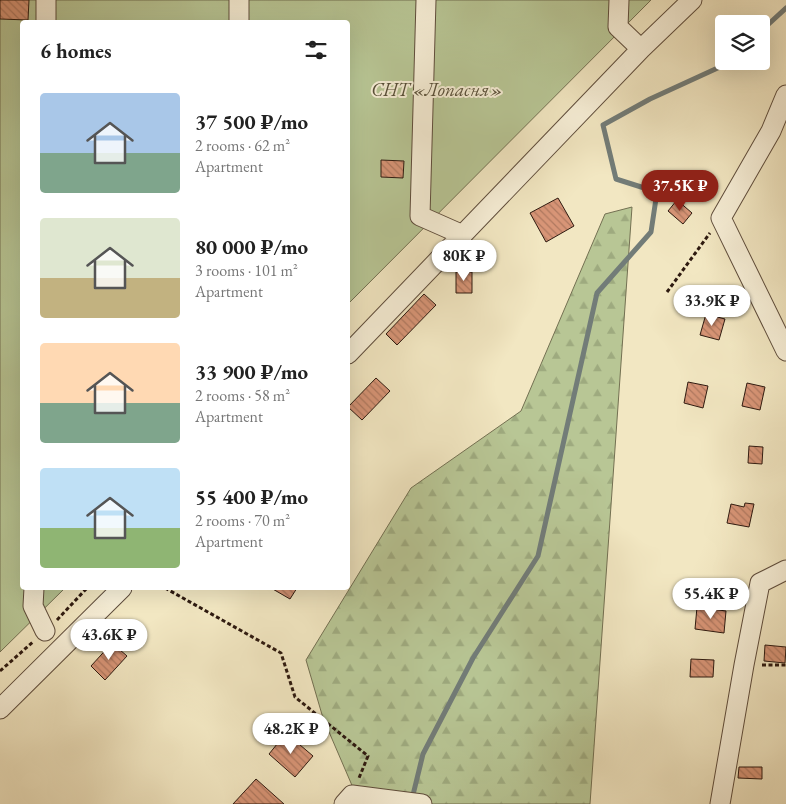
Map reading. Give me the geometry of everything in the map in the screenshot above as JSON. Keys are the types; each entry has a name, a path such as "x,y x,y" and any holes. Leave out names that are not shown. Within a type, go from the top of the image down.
{"street":[{"path":"46,0 46,20"},
{"path":"239,0 239,20"},
{"path":"426,0 420,216 463,235"},
{"path":"619,0 618,27 641,49"},
{"path":"350,352 641,49 692,0"},
{"path":"786,95 771,131 721,218 786,351"},
{"path":"720,804 760,583 786,570"},
{"path":"34,590 33,606 45,632"},
{"path":"0,709 120,590"},
{"path":"348,799 376,798 415,803"}],"path":[{"path":"667,292 721,218"},
{"path":"169,590 281,653 295,698 368,756 348,799"},
{"path":"744,665 786,665"}],"green space":[{"name":"СНТ «Лопасня»","path":"0,0 651,0 350,302 350,20 20,20 20,590 63,590 0,652"},
{"path":"632,207 590,804 360,804 323,718 306,660 411,488 521,411 605,214"}],"building":[{"path":"0,0 29,0 28,20 0,19"},
{"path":"381,160 404,161 403,178 381,177"},
{"path":"558,198 574,226 546,242 530,213"},
{"path":"677,200 692,213 683,224 668,211"},
{"path":"456,272 472,272 472,293 456,293"},
{"path":"424,294 436,305 397,345 386,334"},
{"path":"706,314 725,319 719,340 700,335"},
{"path":"376,378 390,391 362,420 350,409 350,405"},
{"path":"688,382 708,386 703,408 684,403"},
{"path":"747,383 765,387 760,410 742,406"},
{"path":"749,446 763,447 762,464 748,463"},
{"path":"745,503 754,504 749,527 727,523 731,504 744,507"},
{"path":"274,590 296,590 290,599"},
{"path":"697,607 726,611 724,633 695,629"},
{"path":"112,643 127,656 105,680 91,666"},
{"path":"765,645 786,647 785,663 764,661"},
{"path":"691,659 714,660 713,677 690,677"},
{"path":"286,733 313,756 295,777 269,754"},
{"path":"739,767 762,767 762,779 738,778"},
{"path":"256,779 284,804 233,804"}],"waterway":[{"path":"770,23 786,8"},
{"path":"412,799 423,754 473,658 538,556 597,293 651,232 657,192 616,179 603,125 650,99 715,69"}]}
